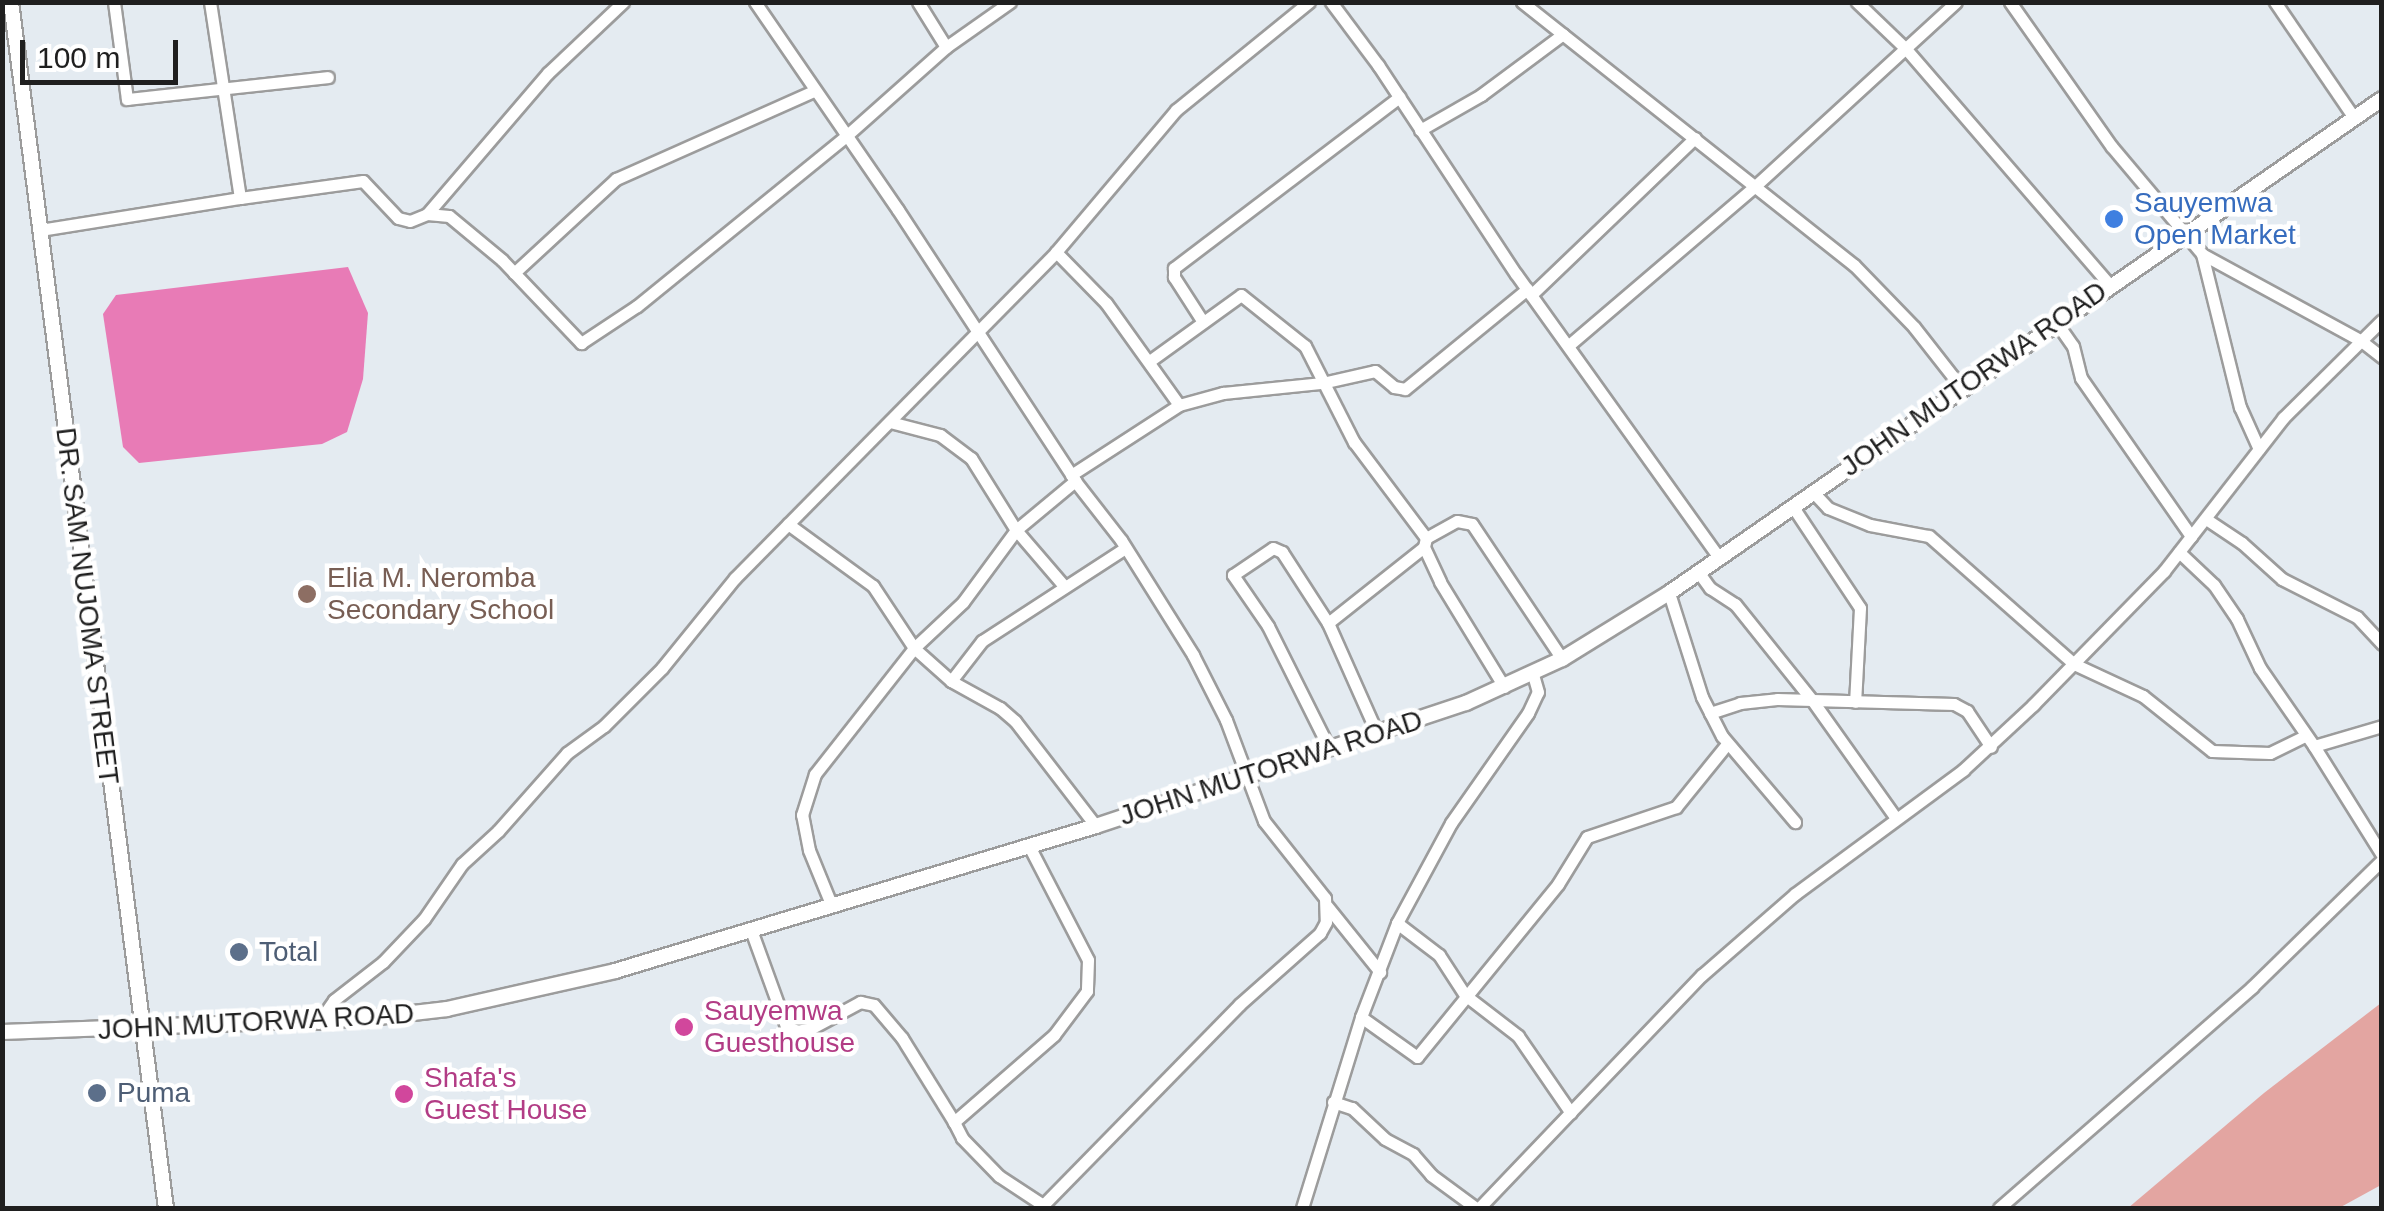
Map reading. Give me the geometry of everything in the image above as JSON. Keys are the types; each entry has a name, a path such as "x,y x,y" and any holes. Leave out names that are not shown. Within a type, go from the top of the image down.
{"street":[{"name":"DR. SAM NUJOMA STREET","path":"11,2 140,1030 166,1208"},
{"path":"114,2 127,99 328,77"},
{"path":"210,2 240,198"},
{"path":"40,230 363,181 398,218 410,221 427,214 548,74 623,2"},
{"path":"755,2 898,210 1073,478 1126,548 1193,654 1226,720 1264,821 1380,972"},
{"path":"918,2 946,47"},
{"path":"427,214 448,216 469,230 581,343 600,336 845,137 946,47 1010,2"},
{"path":"318,1023 334,1000 383,962 424,919 462,864 498,832 567,753 604,726 662,668 725,590 1056,252 1176,110 1309,2"},
{"path":"1331,2 1529,292 1720,559"},
{"path":"1522,2 1854,265 1914,328 1961,387"},
{"path":"1857,2 1906,49 2109,284"},
{"path":"1569,345 1753,188 1956,2"},
{"path":"2010,2 2112,146 2202,254 2360,340 2382,357"},
{"path":"2276,2 2354,118"},
{"path":"1420,130 1481,95 1563,34"},
{"path":"514,273 616,178 814,91"},
{"path":"1203,322 1174,277 1174,268 1399,97"},
{"name":"JOHN MUTORWA ROAD","path":"2,1032 318,1023 447,1009 615,971 1096,826 1504,687 1562,659 1720,559 2109,284 2382,99"},
{"path":"831,904 809,850 802,815 808,788 914,648 963,602 1016,530 1073,478 1179,405 1223,393 1322,383 1375,371 1394,387 1405,389 1529,292 1695,138"},
{"path":"1056,252 1106,303 1151,360 1179,405"},
{"path":"2202,254 2240,408 2259,449"},
{"path":"1151,360 1237,296 1246,296 1305,346 1354,442 1425,543 1504,687"},
{"path":"1334,1102 1352,1108 1385,1140 1413,1154 1431,1176 1477,1208 1702,976 1795,894 1990,748 2179,552 2259,449 2382,320"},
{"path":"2056,322 2073,346 2081,378 2191,536"},
{"path":"890,422 914,426 957,444 993,487 1016,530 1064,586"},
{"path":"1813,492 1828,508 1870,525 1929,536 2074,664 2143,696 2218,752 2270,753 2382,726"},
{"path":"1794,507 1860,608 1855,702"},
{"path":"2206,519 2282,579 2357,617 2382,644"},
{"path":"1328,623 1457,521 1472,524 1562,659"},
{"path":"788,524 873,586 914,648 951,681 1000,708 1015,722 1096,826"},
{"path":"951,681 982,642 1126,548"},
{"path":"1330,748 1268,626 1233,575 1268,550 1278,548 1328,623 1376,733"},
{"path":"1999,1208 2252,987 2382,858 2214,584 2179,552"},
{"path":"1699,573 1710,588 1735,604 1812,700 1895,818"},
{"path":"1669,593 1710,713 1727,744 1796,822"},
{"path":"1302,1208 1361,1018 1397,924 1451,823 1528,713 1538,692 1533,674"},
{"path":"1710,713 1756,700 1954,704 1967,711 1990,748"},
{"path":"1361,1018 1417,1058 1562,878 1587,838 1648,812 1676,806 1727,744"},
{"path":"954,1122 1028,1061 1087,991 1088,960 1028,846"},
{"path":"750,930 786,1026 798,1031 812,1028 860,1002 874,1005 902,1038 962,1138 998,1176 1042,1207 1240,1005 1320,932 1327,906"},
{"path":"1397,924 1439,955 1466,996 1518,1036 1571,1113"}],"shaded area":[{"path":"348,267 368,313 363,379 347,432 322,444 139,463 123,447 103,314 116,295"},
{"path":"2381,1003 2381,1185 2339,1208 2128,1208 2264,1093"}],"place":[{"name":"Sauyemwa Open Market","path":"2114,219"},
{"name":"Elia M. Neromba Secondary School","path":"307,594"},
{"name":"Total","path":"239,952"},
{"name":"Sauyemwa Guesthouse","path":"684,1027"},
{"name":"Puma","path":"97,1093"},
{"name":"Shafa's Guest House","path":"404,1094"}]}
